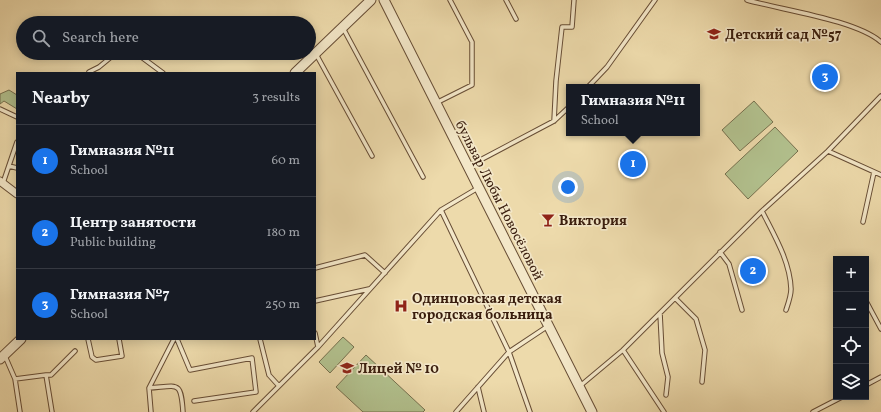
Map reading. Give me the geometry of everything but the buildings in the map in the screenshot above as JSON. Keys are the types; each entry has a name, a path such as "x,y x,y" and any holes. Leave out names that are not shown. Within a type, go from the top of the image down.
{"street":[{"path":"316,52 371,0"},
{"name":"бульвар Любы Новосёловой","path":"384,0 592,412"},
{"path":"296,72 308,60"},
{"path":"1,182 16,193"},
{"path":"2,357 20,340"}],"lane":[{"path":"436,103 472,85 472,42 450,0"},
{"path":"506,0 516,20"},
{"path":"554,121 556,81 562,27 572,27 574,0"},
{"path":"591,84 606,67 655,0"},
{"path":"747,0 846,24 881,38"},
{"path":"342,27 423,176"},
{"path":"874,36 881,42"},
{"path":"316,55 372,156"},
{"path":"89,72 107,60"},
{"path":"145,60 162,72"},
{"path":"580,387 623,350 720,252 828,150 881,96"},
{"path":"0,109 16,117"},
{"path":"468,167 554,121 566,110"},
{"path":"1,182 9,166 16,145"},
{"path":"828,150 881,175"},
{"path":"9,166 16,168"},
{"path":"863,222 874,172"},
{"path":"254,412 318,347 441,210 479,188"},
{"path":"441,210 509,352 530,412"},
{"path":"762,211 781,248 788,271 791,290 786,310"},
{"path":"720,252 729,264 742,310"},
{"path":"316,268 365,255 385,273"},
{"path":"316,301 370,289"},
{"path":"675,298 696,319 705,350 702,382"},
{"path":"869,307 881,329"},
{"path":"660,313 662,353 668,377 666,396"},
{"path":"456,412 509,352 549,326"},
{"path":"316,338 318,347"},
{"path":"88,340 92,357 96,360 122,356 119,340"},
{"path":"151,412 149,388 173,340"},
{"path":"177,340 190,370 252,358 256,392 194,401"},
{"path":"260,340 269,375 279,386"},
{"path":"623,350 664,412"},
{"path":"15,379 51,375 76,351"},
{"path":"2,357 15,379 20,412"},
{"path":"46,375 52,412"},
{"path":"869,383 881,377"},
{"path":"149,388 175,386 179,388 182,392 183,412"},
{"path":"478,387 484,412"},
{"path":"813,412 836,400"}],"green space":[{"path":"9,90 16,94 16,108 4,101 0,104 0,94"},
{"path":"754,101 773,122 740,151 722,130"},
{"path":"775,127 798,151 748,199 725,174"},
{"path":"343,337 354,347 330,373 319,362"},
{"path":"366,355 425,410 423,412 363,412 336,387"}],"place":[{"name":"Детский сад №57","path":"714,34"},
{"name":"Гимназия №7","path":"825,77"},
{"name":"Гимназия №11","path":"633,164"},
{"name":"Виктория","path":"548,220"},
{"name":"Центр занятости","path":"753,271"},
{"name":"Одинцовская детская городская больница","path":"401,306"},
{"name":"Лицей № 10","path":"347,368"}]}
